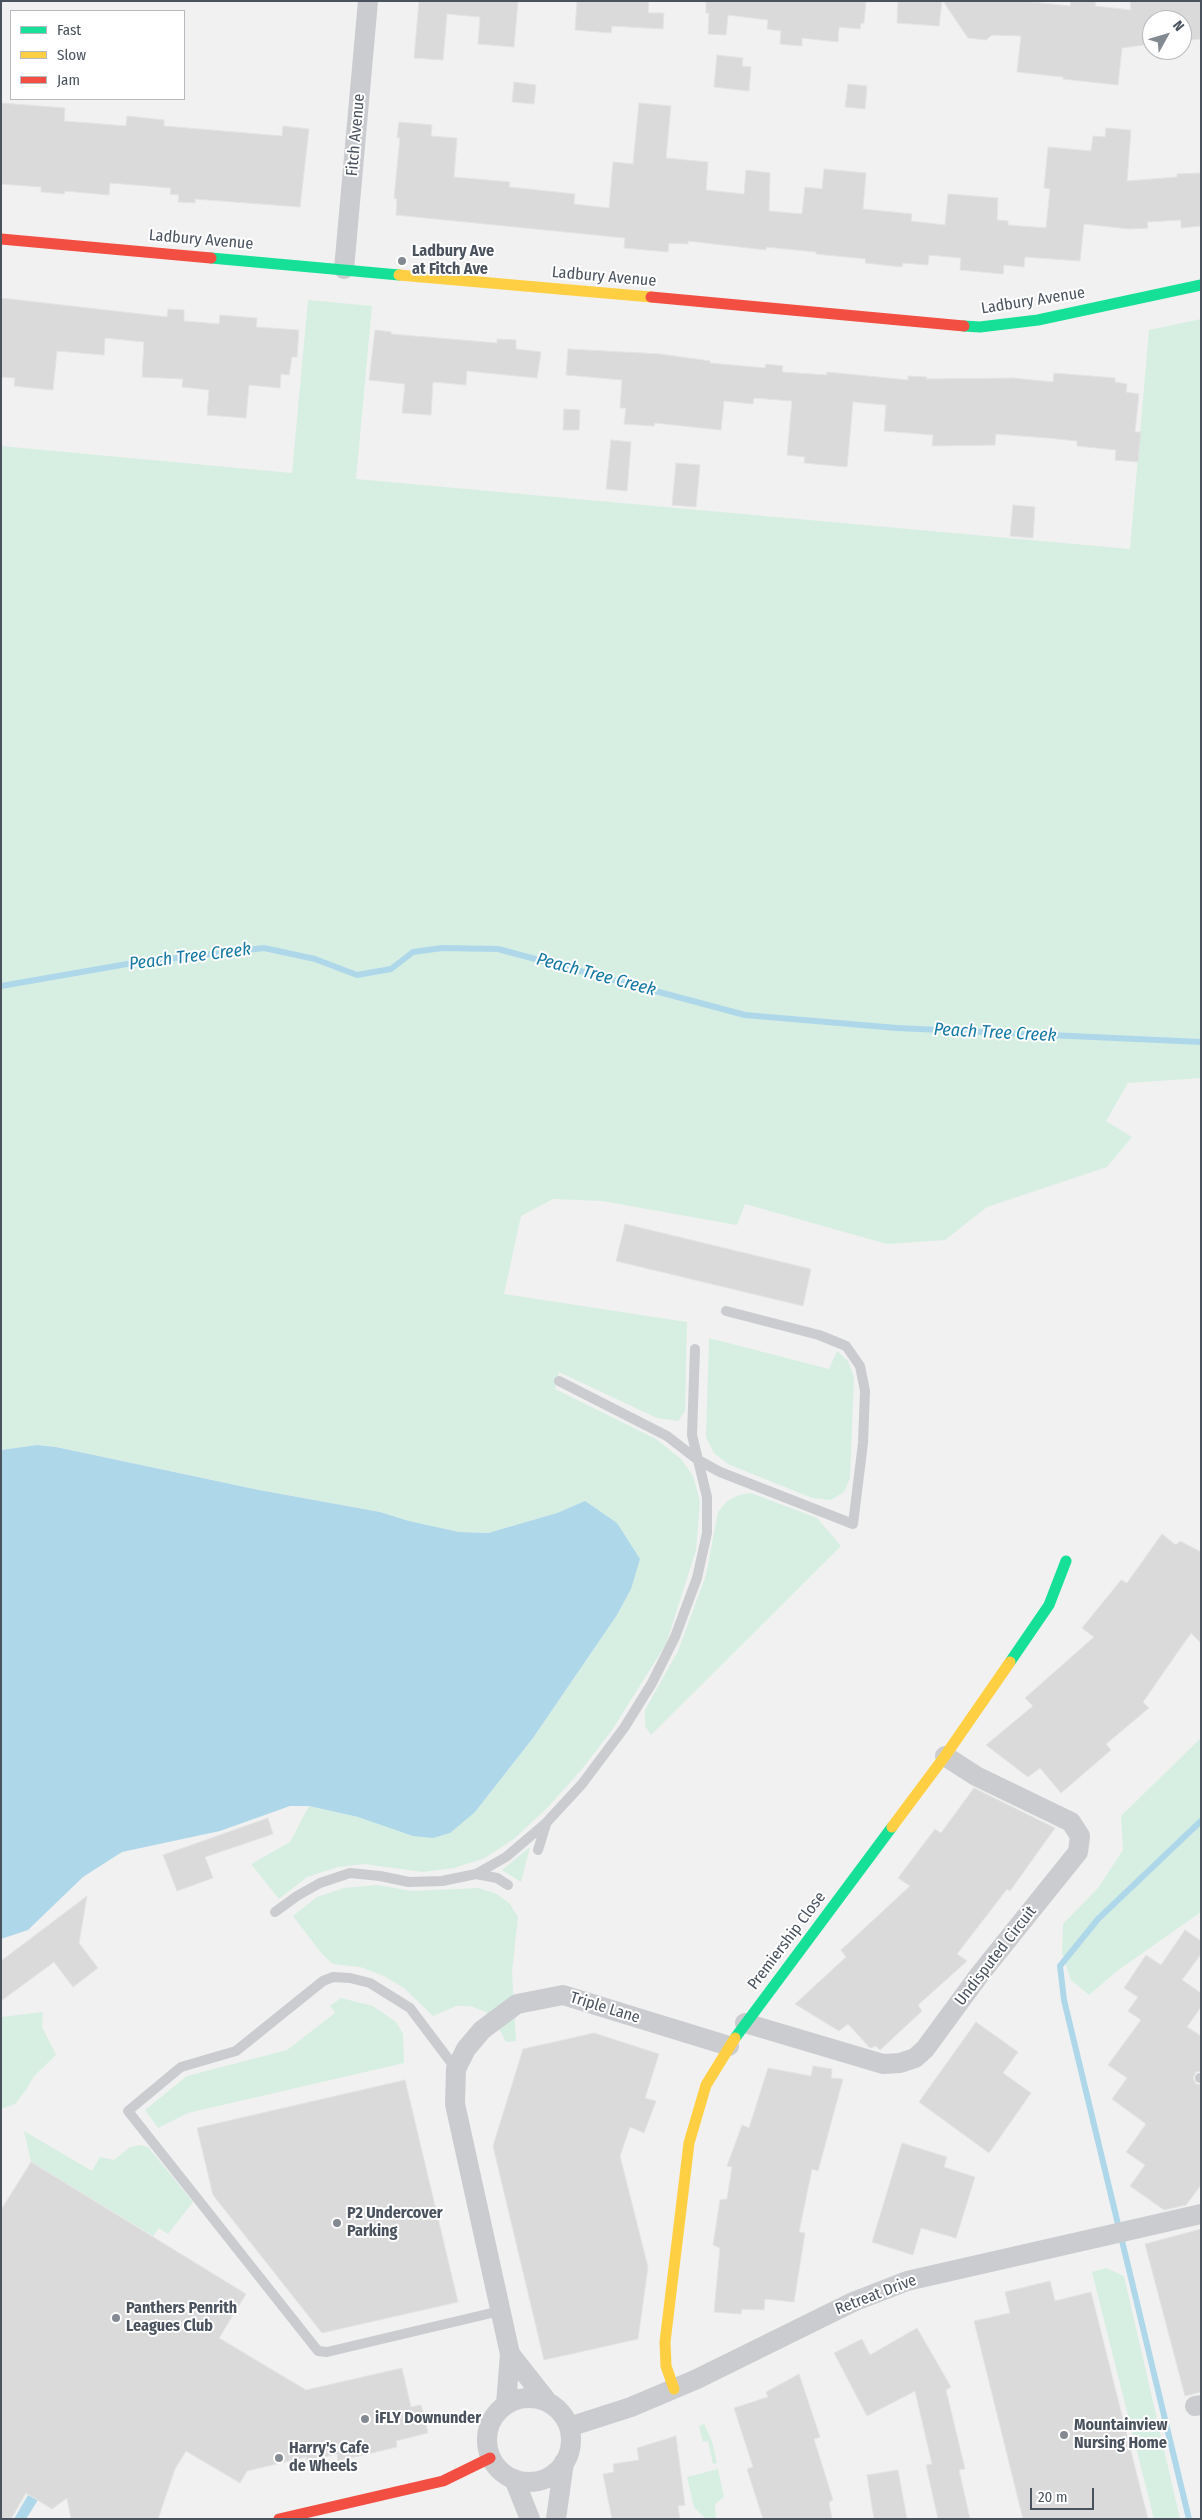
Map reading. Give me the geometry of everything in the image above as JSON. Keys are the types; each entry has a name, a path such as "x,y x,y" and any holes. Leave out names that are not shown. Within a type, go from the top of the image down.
{"street":[{"name":"Fitch Avenue","path":"344,269 368,1"},
{"name":"Ladbury Avenue","path":"1,239 980,327 1038,320 1201,285"},
{"name":"Premiership Close","path":"674,2389 666,2366 665,2342 689,2143 706,2085 745,2023 944,1756 1049,1605 1066,1561"},
{"name":"Undisputed Circuit","path":"745,2023 883,2064 900,2063 915,2058 925,2049 980,1974 1078,1852 1080,1836 1070,1822 976,1776 944,1756"},
{"name":"Triple Lane","path":"456,2069 466,2049 482,2030 517,2004 563,1995 729,2046"},
{"path":"456,2069 455,2104 459,2129 510,2354 506,2404"},
{"name":"Retreat Drive","path":"569,2427 674,2389 877,2292 939,2273 1201,2214"},
{"path":"510,2354 547,2402 564,2416 569,2427 570,2451 555,2473 542,2480 528,2482 514,2479 500,2471 490,2458 487,2448 488,2428 498,2410 506,2404 522,2398 547,2402"},
{"path":"279,2519 443,2481 490,2458"},
{"path":"556,2519 556,2508 564,2462"},
{"path":"514,2479 530,2519"}],"lane":[{"path":"559,1381 667,1436 698,1460 720,1472 853,1524 863,1443 865,1391 860,1366 846,1346 819,1334 726,1311"},
{"path":"476,1874 506,1856 546,1823 582,1784 624,1728 676,1638 697,1578 707,1533 707,1497 692,1435 695,1349"},
{"path":"538,1850 546,1823"},
{"path":"276,1912 297,1896 320,1883 350,1873 380,1876 409,1882 442,1880 476,1874 497,1878 508,1885"},
{"path":"456,2069 410,2008 370,1983 350,1978 333,1977 323,1981 236,2051 181,2067 128,2111 318,2351 327,2352 500,2311"}],"green space":[{"path":"308,300 372,306 356,479 1130,549 1149,330 1201,319 1201,1078 1128,1083 1106,1121 1132,1137 1107,1167 987,1207 945,1240 887,1244 745,1204 737,1225 602,1201 553,1199 521,1216 504,1294 687,1322 685,1411 678,1421 657,1418 559,1372 555,1389 656,1439 681,1459 693,1476 700,1501 696,1550 666,1644 612,1730 582,1769 548,1807 515,1838 485,1858 454,1868 423,1872 364,1864 338,1867 307,1877 279,1899 251,1864 290,1842 309,1806 358,1817 475,1812 533,1738 617,1615 631,1589 585,1501 557,1513 488,1533 459,1532 409,1521 380,1512 259,1490 56,1447 37,1445 1,1450 1,446 292,473"},
{"path":"709,1338 829,1369 837,1351 848,1361 854,1377 850,1478 844,1492 831,1500 812,1498 728,1464 714,1453 706,1437"},
{"path":"751,1493 817,1518 841,1546 651,1735 645,1726 645,1710 678,1651 706,1575 718,1512 727,1501 739,1495"},
{"path":"1201,1738 1201,1912 1117,1971 1089,1995 1071,1980 1062,1953 1063,1924 1098,1888 1123,1850 1121,1816"},
{"path":"530,1847 521,1882 502,1870"},
{"path":"377,1885 412,1891 479,1888 497,1894 510,1904 518,1917 512,1972 516,2041 506,2042 497,2025 486,2012 470,2006 456,2006 433,2016 404,1988 384,1976 360,1967 333,1964 322,1954 293,1916 317,1897 344,1888"},
{"path":"341,1998 373,2006 396,2022 403,2034 404,2063 188,2113 158,2128 145,2110 187,2076 287,2050 335,2013 330,2006"},
{"path":"43,2012 42,2027 56,2055 34,2076 15,2104 1,2109 1,2017"},
{"path":"24,2131 92,2171 100,2157 114,2160 130,2147 140,2145 148,2147 193,2202 168,2234 159,2228 153,2236 31,2162"},
{"path":"1106,2268 1124,2276 1180,2519 1154,2519 1092,2272"},
{"path":"704,2424 712,2441 717,2463 713,2464 708,2441 703,2442 699,2426"},
{"path":"718,2469 724,2497 715,2504 716,2519 706,2519 694,2507 687,2477"}],"water":[{"path":"37,1445 56,1447 259,1490 380,1512 409,1521 459,1532 488,1533 557,1513 585,1501 617,1523 640,1559 631,1589 617,1615 533,1738 475,1812 450,1833 433,1838 413,1836 358,1817 309,1806 290,1806 220,1831 122,1852 83,1877 28,1930 1,1939 1,1450"},
{"path":"28,2495 38,2500 26,2519 14,2519"}],"building":[{"path":"419,1 518,1 514,47 478,44 480,17 447,14 443,60 414,58"},
{"path":"577,1 649,1 648,13 664,13 663,29 612,26 611,33 575,30"},
{"path":"706,1 866,1 864,23 861,23 860,29 839,27 838,42 802,38 802,46 780,44 781,31 767,29 768,20 728,15 726,35 708,34 709,13 706,13"},
{"path":"898,1 942,1 939,26 897,23"},
{"path":"943,1 1023,1 1070,6 1071,1 1096,1 1095,6 1131,10 1130,1 1201,1 1201,39 1192,40 1192,10 1142,10 1142,45 1122,48 1118,85 1017,72 1021,36 992,35 986,40 968,38"},
{"path":"717,55 743,58 742,66 751,67 749,91 714,87"},
{"path":"514,82 536,85 534,104 512,102"},
{"path":"848,84 867,86 865,109 845,107"},
{"path":"1,103 65,108 64,121 126,126 127,116 164,120 164,126 282,136 283,126 309,129 300,207 195,199 195,203 178,202 179,195 170,194 171,188 110,183 109,195 65,191 64,194 41,192 41,187 1,184"},
{"path":"639,103 671,106 666,158 708,162 706,190 744,194 746,170 770,173 769,211 802,214 805,187 822,189 824,169 866,173 863,209 912,214 911,221 945,225 948,194 998,198 997,220 1008,221 1008,225 1046,228 1050,189 1044,188 1048,147 1091,151 1093,136 1105,137 1106,128 1131,130 1127,181 1177,177 1177,174 1201,173 1201,226 1181,228 1181,220 1147,222 1148,228 1129,229 1084,224 1080,261 1025,257 1024,267 1004,265 1003,274 960,270 961,258 929,255 928,265 903,263 902,267 865,263 866,259 816,254 816,252 766,247 766,250 688,241 688,244 669,243 668,252 624,248 625,238 396,215 397,199 394,198 400,138 397,137 399,122 432,125 431,136 457,138 454,177 510,182 509,187 575,194 574,204 609,208 613,162 633,164"},
{"path":"1,298 167,317 168,309 184,310 184,321 219,324 220,315 257,318 256,327 299,330 297,357 292,357 289,375 281,374 280,388 249,385 246,418 207,415 209,390 182,387 183,379 142,377 144,342 105,338 104,355 57,351 53,390 14,386 15,378 1,377"},
{"path":"375,330 391,332 391,334 497,343 497,339 516,340 516,349 541,352 537,378 467,371 466,385 433,382 431,415 402,413 405,384 369,380"},
{"path":"568,349 660,354 710,361 710,363 765,368 766,364 783,366 782,372 827,375 827,372 908,380 908,376 927,377 926,379 1013,378 1053,382 1054,373 1115,378 1115,382 1127,384 1126,392 1139,394 1135,432 1141,432 1138,462 1115,460 1116,450 1077,446 1077,441 1048,438 996,434 995,445 932,446 933,435 884,431 886,405 853,402 847,467 804,463 805,457 787,455 792,401 754,398 753,404 724,401 721,430 655,423 654,426 624,424 626,408 620,408 622,380 566,375"},
{"path":"564,409 580,410 579,430 563,430"},
{"path":"611,440 631,442 627,491 606,489"},
{"path":"676,463 700,465 696,507 672,505"},
{"path":"1013,505 1035,507 1033,538 1010,536"},
{"path":"625,1224 811,1269 803,1306 616,1261"},
{"path":"1162,1534 1176,1545 1180,1541 1201,1552 1201,1643 1191,1633 1143,1702 1149,1708 1106,1744 1111,1750 1061,1793 1040,1768 1028,1777 986,1745 1033,1706 1025,1698 1094,1637 1082,1628 1121,1580 1127,1583"},
{"path":"974,1788 1055,1828 1010,1891 1007,1889 957,1954 967,1961 918,2005 922,2011 880,2050 876,2046 870,2048 848,2024 839,2031 795,2004 846,1957 841,1950 910,1886 898,1878 935,1829 941,1833"},
{"path":"268,1818 273,1834 205,1857 213,1878 177,1891 163,1855"},
{"path":"87,1896 79,1943 98,1968 73,1987 54,1962 1,2001 1,1961"},
{"path":"1185,1930 1201,1941 1201,1954 1182,1980 1201,1993 1201,2007 1187,2027 1201,2036 1201,2071 1196,2072 1193,2078 1196,2084 1201,2085 1201,2185 1186,2205 1164,2210 1130,2186 1145,2165 1126,2152 1146,2124 1112,2099 1127,2078 1108,2065 1141,2020 1128,2011 1138,1997 1124,1988 1146,1955 1161,1965"},
{"path":"976,2022 1018,2052 1003,2073 1031,2093 989,2153 919,2102"},
{"path":"594,2033 659,2054 645,2098 656,2101 644,2133 630,2127 620,2156 648,2267 638,2339 544,2360 493,2146 523,2049"},
{"path":"813,2066 832,2069 831,2078 843,2079 818,2171 812,2169 799,2232 805,2233 794,2302 765,2299 764,2310 742,2309 741,2314 714,2312 720,2248 713,2245 720,2200 727,2199 732,2167 727,2166 742,2125 749,2128 768,2068 811,2076"},
{"name":"P2 Undercover Parking","path":"405,2080 458,2302 322,2333 213,2195 197,2128"},
{"path":"902,2143 947,2157 944,2167 975,2177 956,2238 921,2228 913,2255 872,2242"},
{"name":"Panthers Penrith Leagues Club","path":"31,2162 246,2294 219,2338 306,2390 402,2368 411,2407 421,2405 428,2433 396,2441 397,2447 338,2461 337,2454 307,2461 306,2457 247,2471 240,2483 186,2451 175,2469 158,2519 71,2519 67,2498 52,2509 26,2493 11,2519 1,2519 1,2210"},
{"path":"1201,2229 1201,2392 1185,2396 1145,2244"},
{"name":"Mountainview Nursing Home","path":"1050,2281 1055,2301 1091,2292 1148,2519 1023,2519 974,2321 1010,2313 1005,2292"},
{"path":"917,2328 951,2387 946,2390 965,2469 959,2470 970,2519 938,2519 926,2465 932,2464 915,2391 867,2416 834,2353 862,2339 870,2355"},
{"path":"799,2374 820,2437 814,2439 833,2500 829,2502 832,2519 763,2519 747,2469 753,2467 734,2408 768,2397 766,2392"},
{"path":"676,2436 685,2505 678,2506 680,2519 612,2519 603,2474 614,2472 613,2464 639,2460 637,2448"},
{"path":"898,2470 907,2519 874,2519 867,2475"}],"waterway":[{"name":"Peach Tree Creek","path":"1,986 133,963 264,948 315,959 357,975 391,969 413,952 442,948 498,949 745,1015 897,1028 1201,1042"},
{"path":"1189,2519 1064,2000 1060,1966 1098,1919 1201,1821"}],"traffic: fast":[{"path":"211,258 399,275"},
{"path":"964,326 980,327 1038,320 1201,285"},
{"path":"1010,1662 1049,1605 1066,1561"},
{"path":"735,2038 892,1827"}],"traffic: slow":[{"path":"399,275 651,297"},
{"path":"892,1827 945,1756 1010,1662"},
{"path":"674,2389 666,2366 665,2342 689,2143 706,2085 735,2038"}],"traffic: jam":[{"path":"1,239 211,258"},
{"path":"651,297 964,326"},
{"path":"279,2519 443,2481 490,2458"}],"place":[{"name":"Ladbury Ave at Fitch Ave","path":"402,261"},
{"name":"P2 Undercover Parking","path":"337,2223"},
{"name":"Panthers Penrith Leagues Club","path":"116,2318"},
{"name":"iFLY Downunder","path":"365,2419"},
{"name":"Mountainview Nursing Home","path":"1064,2435"},
{"name":"Harry's Cafe de Wheels","path":"279,2458"}]}
